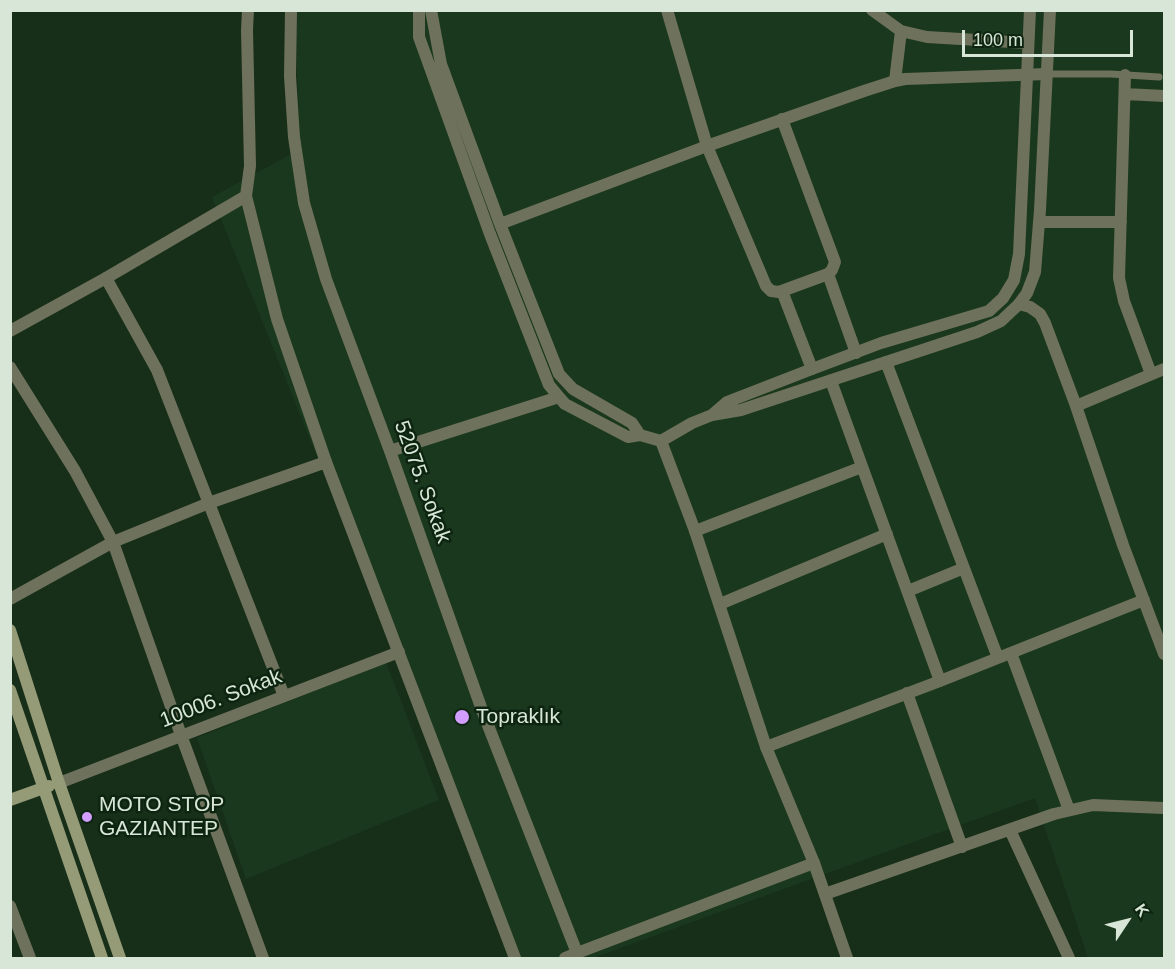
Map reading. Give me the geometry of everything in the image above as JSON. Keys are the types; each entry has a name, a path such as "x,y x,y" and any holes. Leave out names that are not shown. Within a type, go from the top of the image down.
{"main road":[{"path":"10,630 59,783 120,958"},
{"path":"10,690 102,958"},
{"path":"10,800 59,783"}],"street":[{"path":"248,10 250,166 246,196 277,319 326,462 515,958"},
{"name":"52075. Sokak","path":"291,10 290,76 294,137 304,203 326,279 482,710 577,953"},
{"path":"419,10 419,37 490,234 546,378 559,397 573,409 628,438 640,435 661,441 692,423 712,415 741,410 977,332 1001,321 1019,304 1027,293 1035,272 1050,10"},
{"path":"431,10 441,64 559,374 573,389 632,423 640,435"},
{"path":"667,10 707,146 766,286 775,292 828,274 834,266 834,258 782,119"},
{"path":"872,10 901,31 927,37 1028,43"},
{"path":"712,415 727,402 881,344 990,310 1003,298 1014,280 1018,254 1030,10"},
{"path":"896,81 901,31"},
{"path":"500,224 707,146 864,90 896,81 1047,74"},
{"path":"1125,75 1119,278 1124,301 1151,374"},
{"path":"1125,94 1164,96"},
{"path":"10,332 246,196"},
{"path":"1039,222 1121,222"},
{"path":"828,274 856,353"},
{"path":"106,278 157,370 284,696"},
{"path":"782,291 812,369"},
{"path":"1019,304 1030,307 1040,314 1045,323 1164,654"},
{"path":"886,362 998,658"},
{"path":"10,367 75,471 113,542 263,958"},
{"path":"1076,406 1164,369"},
{"path":"831,381 940,681"},
{"path":"390,451 559,397"},
{"path":"661,441 695,531 766,747 814,863 847,958"},
{"path":"10,599 113,542 209,503 326,462"},
{"path":"695,531 862,467"},
{"path":"720,604 886,534"},
{"path":"908,591 964,568"},
{"path":"766,747 1144,600"},
{"name":"10006. Sokak","path":"59,783 399,652"},
{"path":"1011,653 1069,810"},
{"path":"907,693 962,846"},
{"path":"825,894 1069,810 1093,805 1164,808"},
{"path":"1010,830 1069,958"},
{"path":"565,958 814,863"},
{"path":"10,906 30,958"}],"lane":[{"path":"1047,74 1159,77"}],"shaded area":[{"path":"295,11 1164,11 1164,958 1088,958 1035,798 593,958 520,958 212,197 300,149"},
{"path":"386,662 439,800 246,879 197,738"}],"place":[{"name":"Topraklık","path":"462,717"},
{"name":"MOTO STOP GAZIANTEP","path":"87,817"}]}
